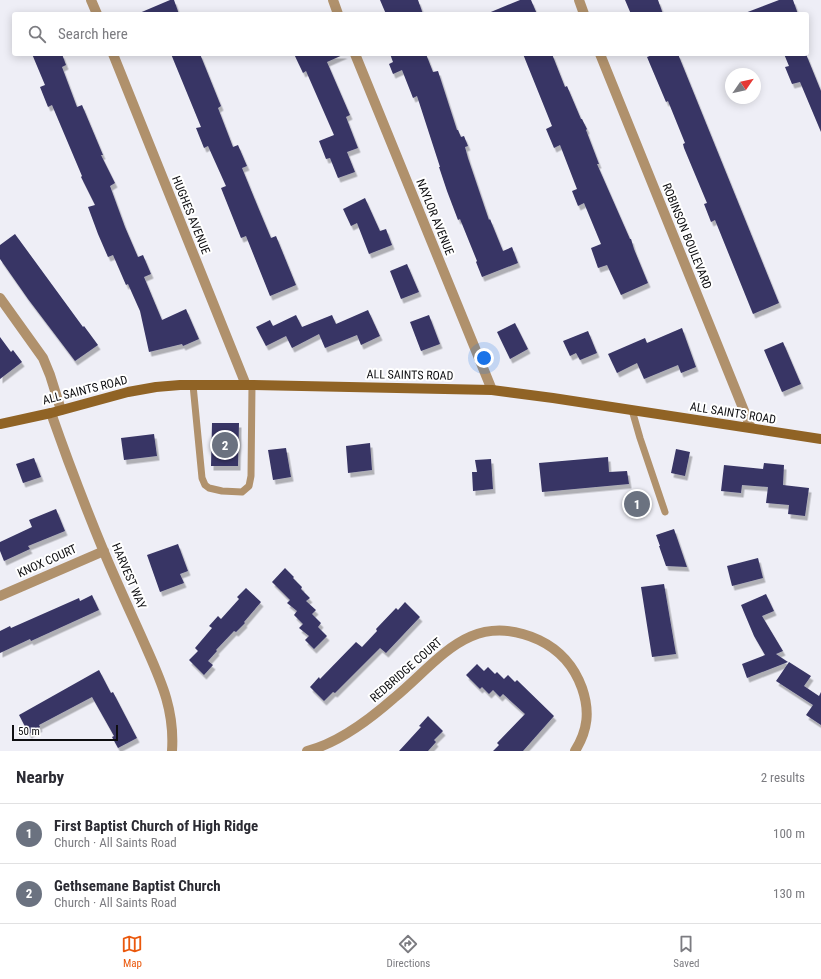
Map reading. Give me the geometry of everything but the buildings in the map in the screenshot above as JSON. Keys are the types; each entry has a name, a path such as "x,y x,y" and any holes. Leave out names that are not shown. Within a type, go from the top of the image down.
{"street":[{"path":"91,0 96,12"},
{"path":"333,0 337,12"},
{"path":"579,0 583,12"},
{"name":"HUGHES AVENUE","path":"114,56 249,385"},
{"name":"NAYLOR AVENUE","path":"356,56 492,390"},
{"name":"ROBINSON BOULEVARD","path":"601,56 750,428"},
{"name":"HARVEST WAY","path":"0,298 42,358 50,375 56,411 70,466 104,551 164,687 173,734 172,751"},
{"name":"ALL SAINTS ROAD","path":"0,424 128,392 156,387 193,385 249,385 492,390 821,439"},
{"name":"KNOX COURT","path":"0,596 104,551"},
{"name":"REDBRIDGE COURT","path":"310,751 337,739 367,720 395,698 440,655 460,641 484,632 505,630 528,635 547,644 567,660 574,670 585,697 587,717 586,729 582,740 575,751"}],"lane":[{"path":"193,385 202,478 205,485 209,488 242,492 249,486 251,476 249,385"},
{"path":"632,410 665,512"}],"place":[{"name":"Gethsemane Baptist Church","path":"225,445"},
{"name":"First Baptist Church of High Ridge","path":"637,504"}]}
